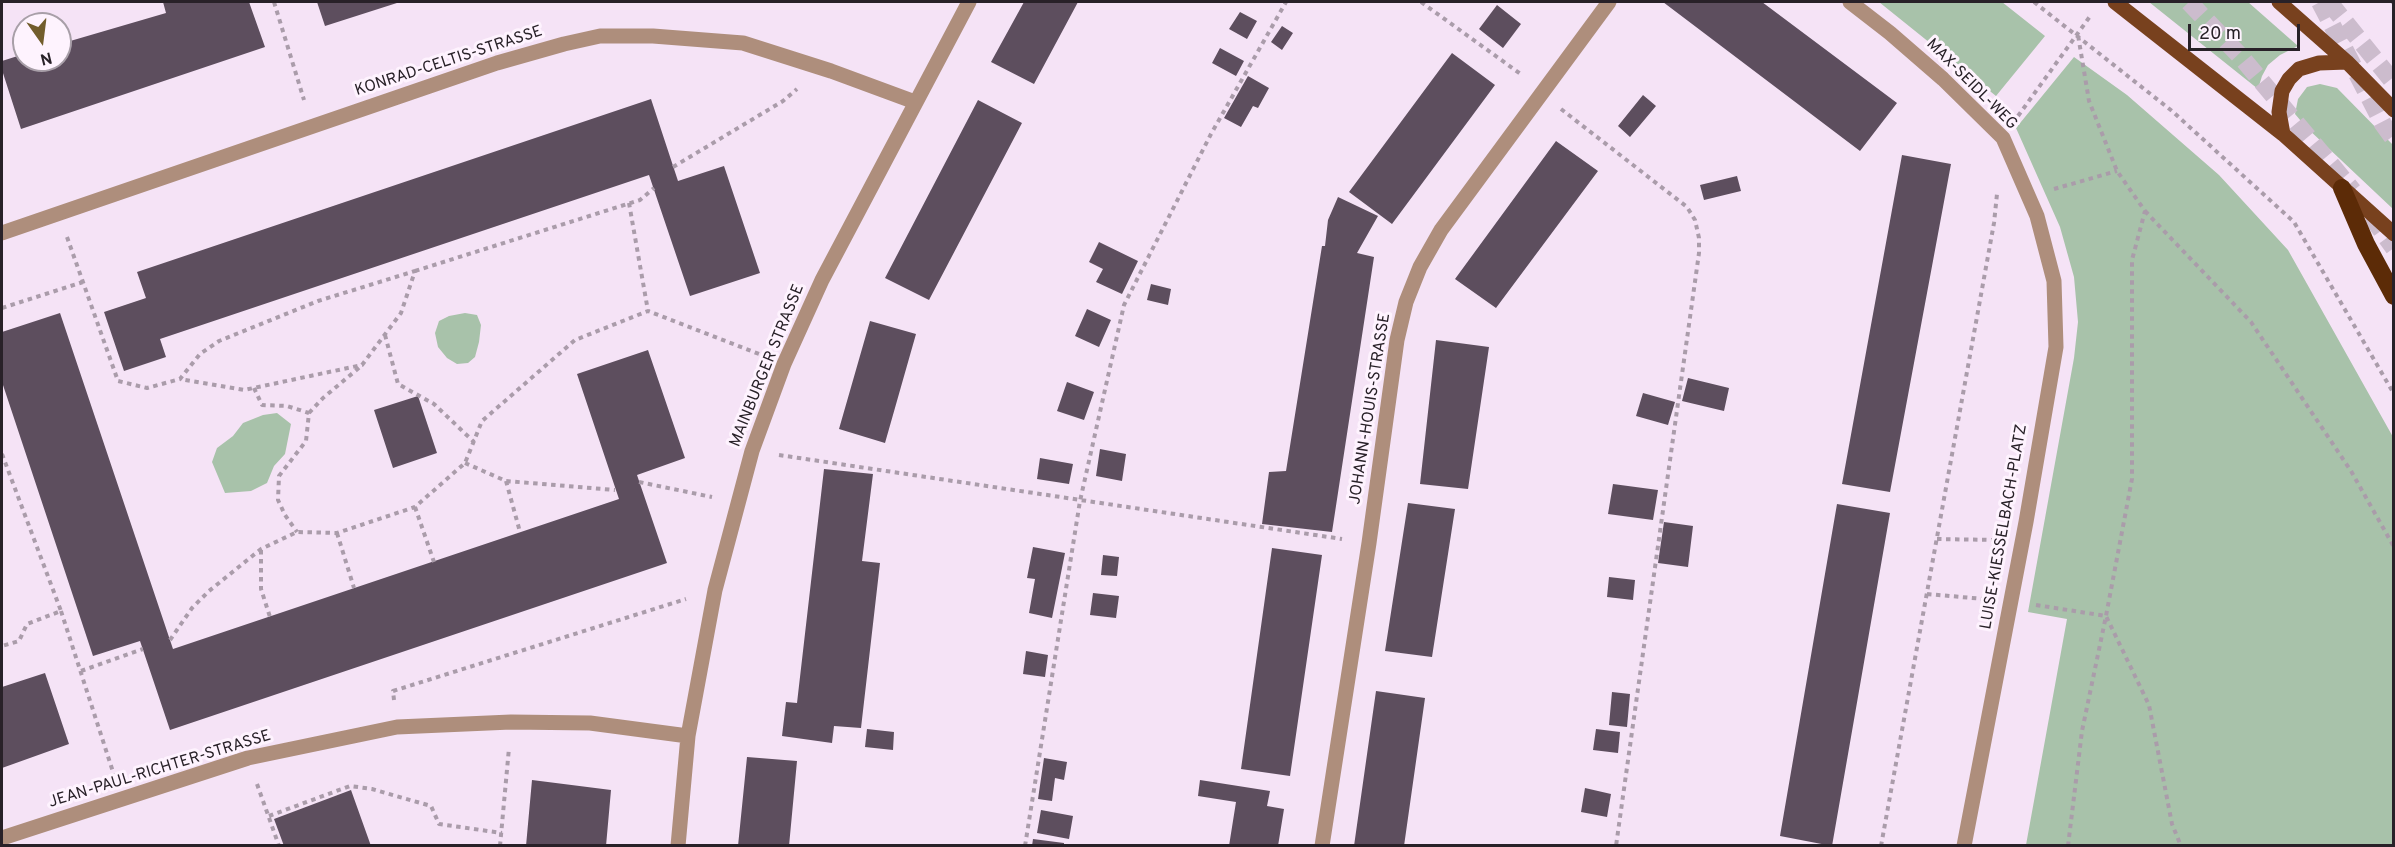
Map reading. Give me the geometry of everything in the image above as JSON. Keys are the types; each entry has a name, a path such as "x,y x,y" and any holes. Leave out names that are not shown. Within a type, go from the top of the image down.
{"highway":[{"path":"2342,188 2394,297"}],"main road":[{"path":"2115,2 2283,134 2394,234"},
{"path":"2279,2 2347,62 2394,110"},
{"path":"2283,134 2279,112 2282,91 2289,79 2299,69 2319,63 2347,62"}],"street":[{"name":"MAINBURGER STRASSE","path":"678,846 688,736 715,590 752,451 784,364 822,280 969,2"},
{"name":"JOHANN-HOUIS-STRASSE","path":"1322,846 1369,543 1397,340 1406,302 1420,267 1441,230 1609,2"},
{"name":"MAX-SEIDL-WEG","path":"1850,2 1943,79 2003,138 2037,216"},
{"name":"KONRAD-CELTIS-STRASSE","path":"2,233 497,63 600,36 653,36 743,43 915,102"},
{"name":"LUISE-KIESSELBACH-PLATZ","path":"1964,846 2026,522 2056,347 2054,280 2037,216"},
{"name":"JEAN-PAUL-RICHTER-STRASSE","path":"2,838 248,758 397,727 511,722 590,723 688,736"}],"path":[{"path":"274,2 312,127"},
{"path":"1025,846 1080,501 1124,305 1211,134 1286,2"},
{"path":"1421,2 1522,75 1687,207 1695,220 1699,238 1699,253 1616,846"},
{"path":"2034,2 2078,34 2172,111 2294,222 2394,394"},
{"path":"2003,138 2096,10"},
{"path":"2078,34 2089,101 2117,171 2145,211 2251,322 2351,471 2394,547"},
{"path":"673,167 783,101 820,68"},
{"path":"2028,196 2117,171"},
{"path":"180,379 200,354 219,341 318,301 640,200 654,188"},
{"path":"1881,846 1994,223 1997,191"},
{"path":"629,203 648,311"},
{"path":"2068,846 2082,731 2132,479 2132,260 2145,211"},
{"path":"59,214 118,381 147,388 180,379 244,390 362,365"},
{"path":"297,532 278,500 279,476 306,441 309,413 362,365 401,313 415,271"},
{"path":"2,308 83,282"},
{"path":"170,640 192,608 261,549 297,532 337,533 415,507 465,463 482,421 574,339 648,311 784,364"},
{"path":"385,334 398,384 434,404 474,442"},
{"path":"255,388 262,405 287,406 309,413"},
{"path":"752,451 1369,543"},
{"path":"2,454 61,611 122,799"},
{"path":"465,463 506,481 615,490"},
{"path":"506,481 520,532"},
{"path":"639,482 739,502"},
{"path":"415,507 434,562"},
{"path":"337,533 354,588"},
{"path":"1937,539 2022,540"},
{"path":"261,549 261,589 270,617"},
{"path":"397,727 393,691 715,590"},
{"path":"2,646 20,641 27,624 61,611"},
{"path":"2106,616 2149,705 2172,824 2181,846"},
{"path":"81,671 143,649"},
{"path":"500,846 511,722"},
{"path":"248,758 279,846"},
{"path":"269,816 350,786 372,789 431,806 439,824 502,833"}],"green space":[{"path":"1879,2 2002,2 2045,36 1996,96"},
{"path":"2149,2 2248,2 2298,46 2280,55 2268,65 2258,89"},
{"path":"2074,57 2127,95 2219,175 2288,250 2393,437 2393,845 2026,845 2067,619 2028,612 2074,358 2078,322 2074,277 2060,227 2016,128"},
{"path":"2320,84 2337,88 2393,145 2393,209 2295,114 2298,99 2307,87"},
{"path":"465,313 477,315 481,325 479,342 475,357 468,363 457,364 447,358 438,347 435,333 439,321 449,316"},
{"path":"277,413 291,424 285,454 274,466 267,483 251,491 225,493 212,462 217,448 233,436 243,423 263,415"}],"building":[{"path":"163,2 249,2 265,47 21,129 2,70 2,61 12,58 12,72 72,72 72,40 166,13"},
{"path":"317,2 400,2 325,26"},
{"path":"1024,2 1078,2 1034,84 991,62"},
{"path":"1663,2 1762,2 1897,103 1860,151"},
{"path":"1497,5 1521,24 1503,48 1479,29"},
{"path":"1240,12 1257,21 1247,39 1229,29"},
{"path":"1282,26 1293,33 1282,50 1271,42"},
{"path":"1220,48 1244,61 1236,76 1212,63"},
{"path":"1452,53 1495,85 1392,224 1349,192"},
{"path":"1248,76 1269,88 1258,108 1253,106 1241,127 1224,118"},
{"path":"1643,95 1656,106 1630,137 1618,126"},
{"path":"651,99 678,181 724,166 760,273 690,296 649,175 160,339 166,357 124,371 104,312 146,298 137,272"},
{"path":"978,100 1022,123 929,300 885,278"},
{"path":"1556,141 1598,171 1496,308 1455,279"},
{"path":"1902,155 1951,164 1890,492 1842,484"},
{"path":"1737,176 1741,191 1704,200 1700,185"},
{"path":"1338,197 1378,216 1357,253 1374,257 1332,532 1262,524 1269,472 1286,471 1322,246 1325,246 1328,220"},
{"path":"1099,242 1138,261 1122,294 1096,282 1103,269 1089,262"},
{"path":"1151,284 1171,289 1168,305 1147,300"},
{"path":"1087,309 1111,320 1099,347 1075,336"},
{"path":"60,313 173,649 619,499 577,374 648,350 685,458 637,475 667,563 170,730 140,641 93,656 2,382 2,332"},
{"path":"870,321 916,334 885,443 839,429"},
{"path":"1436,340 1489,347 1468,489 1420,484"},
{"path":"1688,378 1729,388 1724,411 1682,401"},
{"path":"1067,382 1094,392 1084,420 1057,411"},
{"path":"1643,393 1675,402 1668,425 1636,416"},
{"path":"418,396 437,453 393,468 374,410"},
{"path":"1100,449 1126,454 1122,481 1096,476"},
{"path":"1040,458 1073,464 1069,484 1037,479"},
{"path":"824,469 873,474 862,561 880,563 861,728 834,726 832,743 782,736 786,702 797,703"},
{"path":"1613,484 1658,490 1653,520 1608,514"},
{"path":"1408,503 1455,509 1432,657 1385,651"},
{"path":"1837,504 1890,513 1832,846 1780,836"},
{"path":"1664,522 1693,526 1688,567 1658,563"},
{"path":"1033,547 1065,553 1052,618 1029,613 1035,579 1027,578"},
{"path":"1272,548 1322,555 1290,776 1241,769"},
{"path":"1103,555 1119,557 1117,576 1101,575"},
{"path":"1609,577 1635,580 1633,600 1607,597"},
{"path":"1093,593 1119,596 1116,618 1090,615"},
{"path":"1026,651 1048,655 1045,677 1023,674"},
{"path":"45,673 69,744 2,768 2,687"},
{"path":"1376,691 1425,698 1404,846 1354,846"},
{"path":"1612,692 1630,694 1627,727 1609,725"},
{"path":"867,729 894,732 893,750 865,747"},
{"path":"1596,729 1620,732 1618,753 1593,750"},
{"path":"747,757 797,761 789,846 738,846"},
{"path":"1044,758 1067,762 1064,780 1055,778 1052,801 1038,799"},
{"path":"532,780 611,790 606,846 526,846"},
{"path":"1200,780 1270,791 1267,806 1284,809 1278,846 1229,846 1236,802 1198,796"},
{"path":"1585,788 1611,794 1607,817 1581,812"},
{"path":"351,790 371,846 284,846 274,819"},
{"path":"1041,810 1073,816 1069,839 1037,833"},
{"path":"1033,839 1064,843 1064,846 1032,846"}],"tunnel":[{"path":"2189,2 2242,58 2353,191"},
{"path":"2320,2 2383,124 2394,139"},
{"path":"2329,2 2394,83"},
{"path":"2371,216 2394,248"}]}
